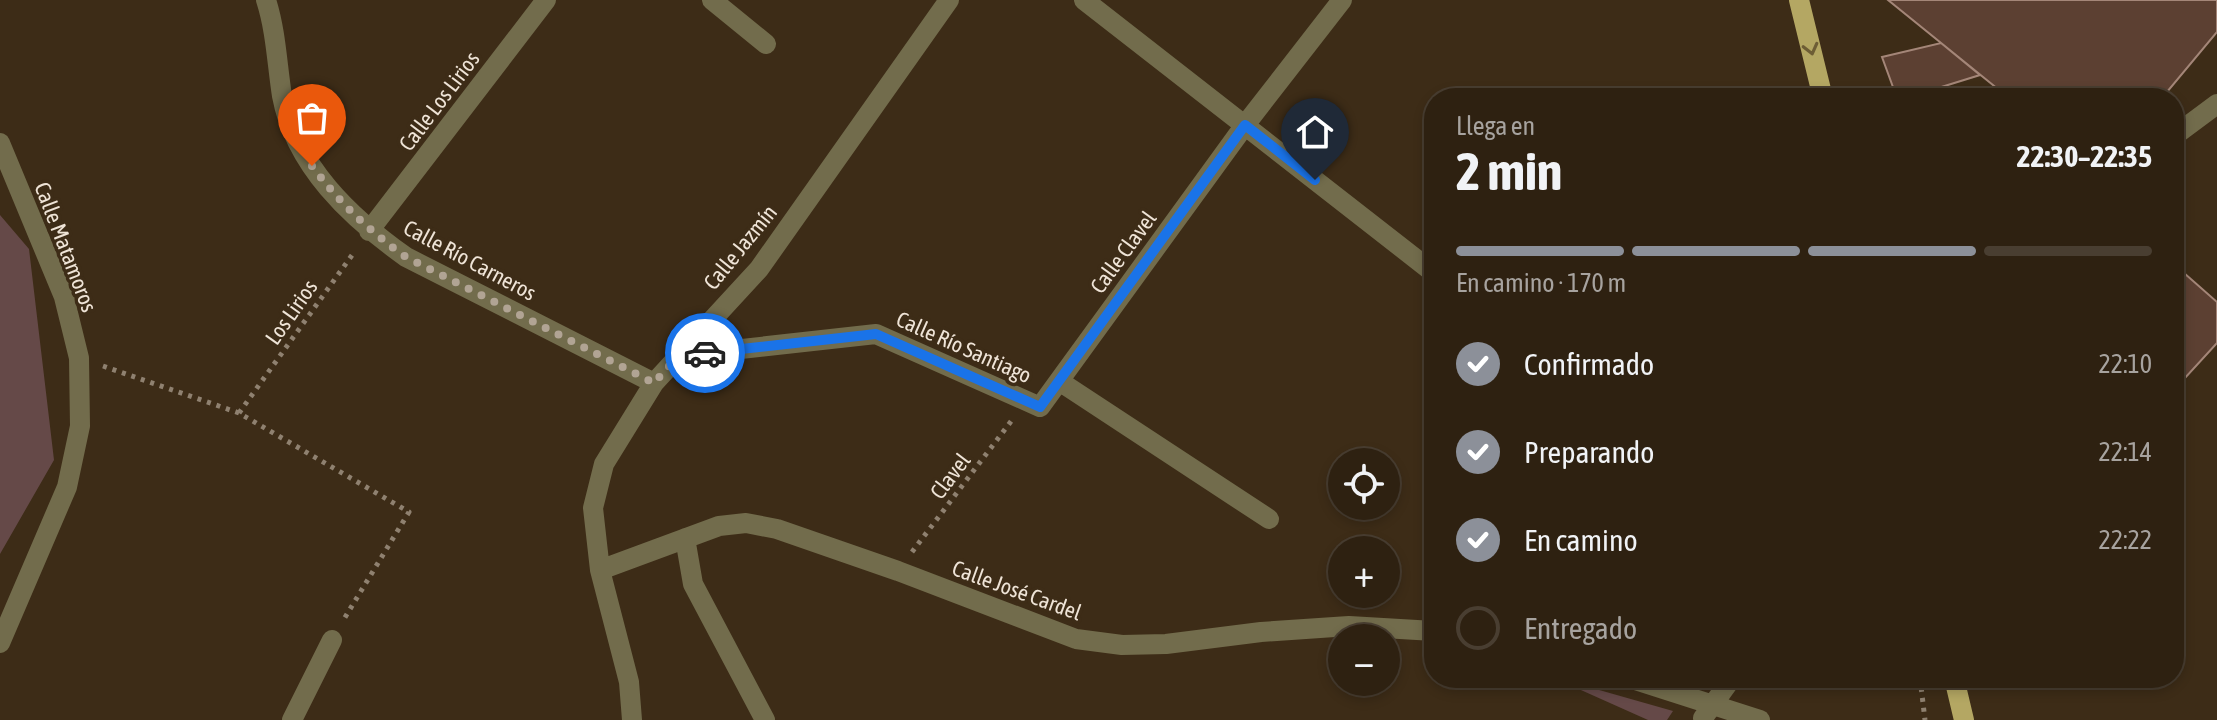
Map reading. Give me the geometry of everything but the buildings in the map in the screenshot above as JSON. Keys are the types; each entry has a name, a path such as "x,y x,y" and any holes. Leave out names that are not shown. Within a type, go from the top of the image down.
{"main road":[{"path":"1799,0 1821,88"},
{"path":"1956,688 1964,720"}],"street":[{"name":"Calle Río Carneros","path":"266,0 273,21 283,99 297,145 327,186 369,231 406,257 654,383"},
{"name":"Calle Los Lirios","path":"369,231 546,0"},
{"path":"712,0 766,44"},
{"name":"Calle Jazmín","path":"632,720 629,682 600,570 593,508 604,464 654,383 759,269 949,0"},
{"path":"1084,0 1424,265"},
{"name":"Calle Clavel","path":"1033,403 1059,381 1245,125 1342,0"},
{"path":"2184,129 2217,104"},
{"name":"Calle Matamoros","path":"0,143 64,297 79,358 80,426 67,487 0,643"},
{"name":"Calle Río Santiago","path":"678,356 876,334 1033,403"},
{"path":"1059,381 1269,519"},
{"name":"Calle José Cardel","path":"600,570 719,526 746,523 777,529 898,571 1076,639 1122,645 1166,644 1261,632 1349,626 1424,630"},
{"path":"685,538 693,584 765,720"},
{"path":"292,720 332,640"},
{"path":"1653,688 1708,711 1760,720"},
{"path":"1708,711 1725,688"}],"path":[{"name":"Los Lirios","path":"239,413 369,231"},
{"path":"79,358 239,413 409,512 332,640"},
{"name":"Clavel","path":"898,571 1033,403"},
{"path":"1921,688 1925,720"}],"shaded area":[{"path":"0,215 29,249 54,460 0,554"},
{"path":"1576,688 1592,688 1673,711 1667,720 1648,720"}],"way so far":[{"path":"312,166 369,231 406,257 654,383 678,356 705,353"}],"route":[{"path":"705,353 876,334 1040,407 1245,125 1315,180"}]}
